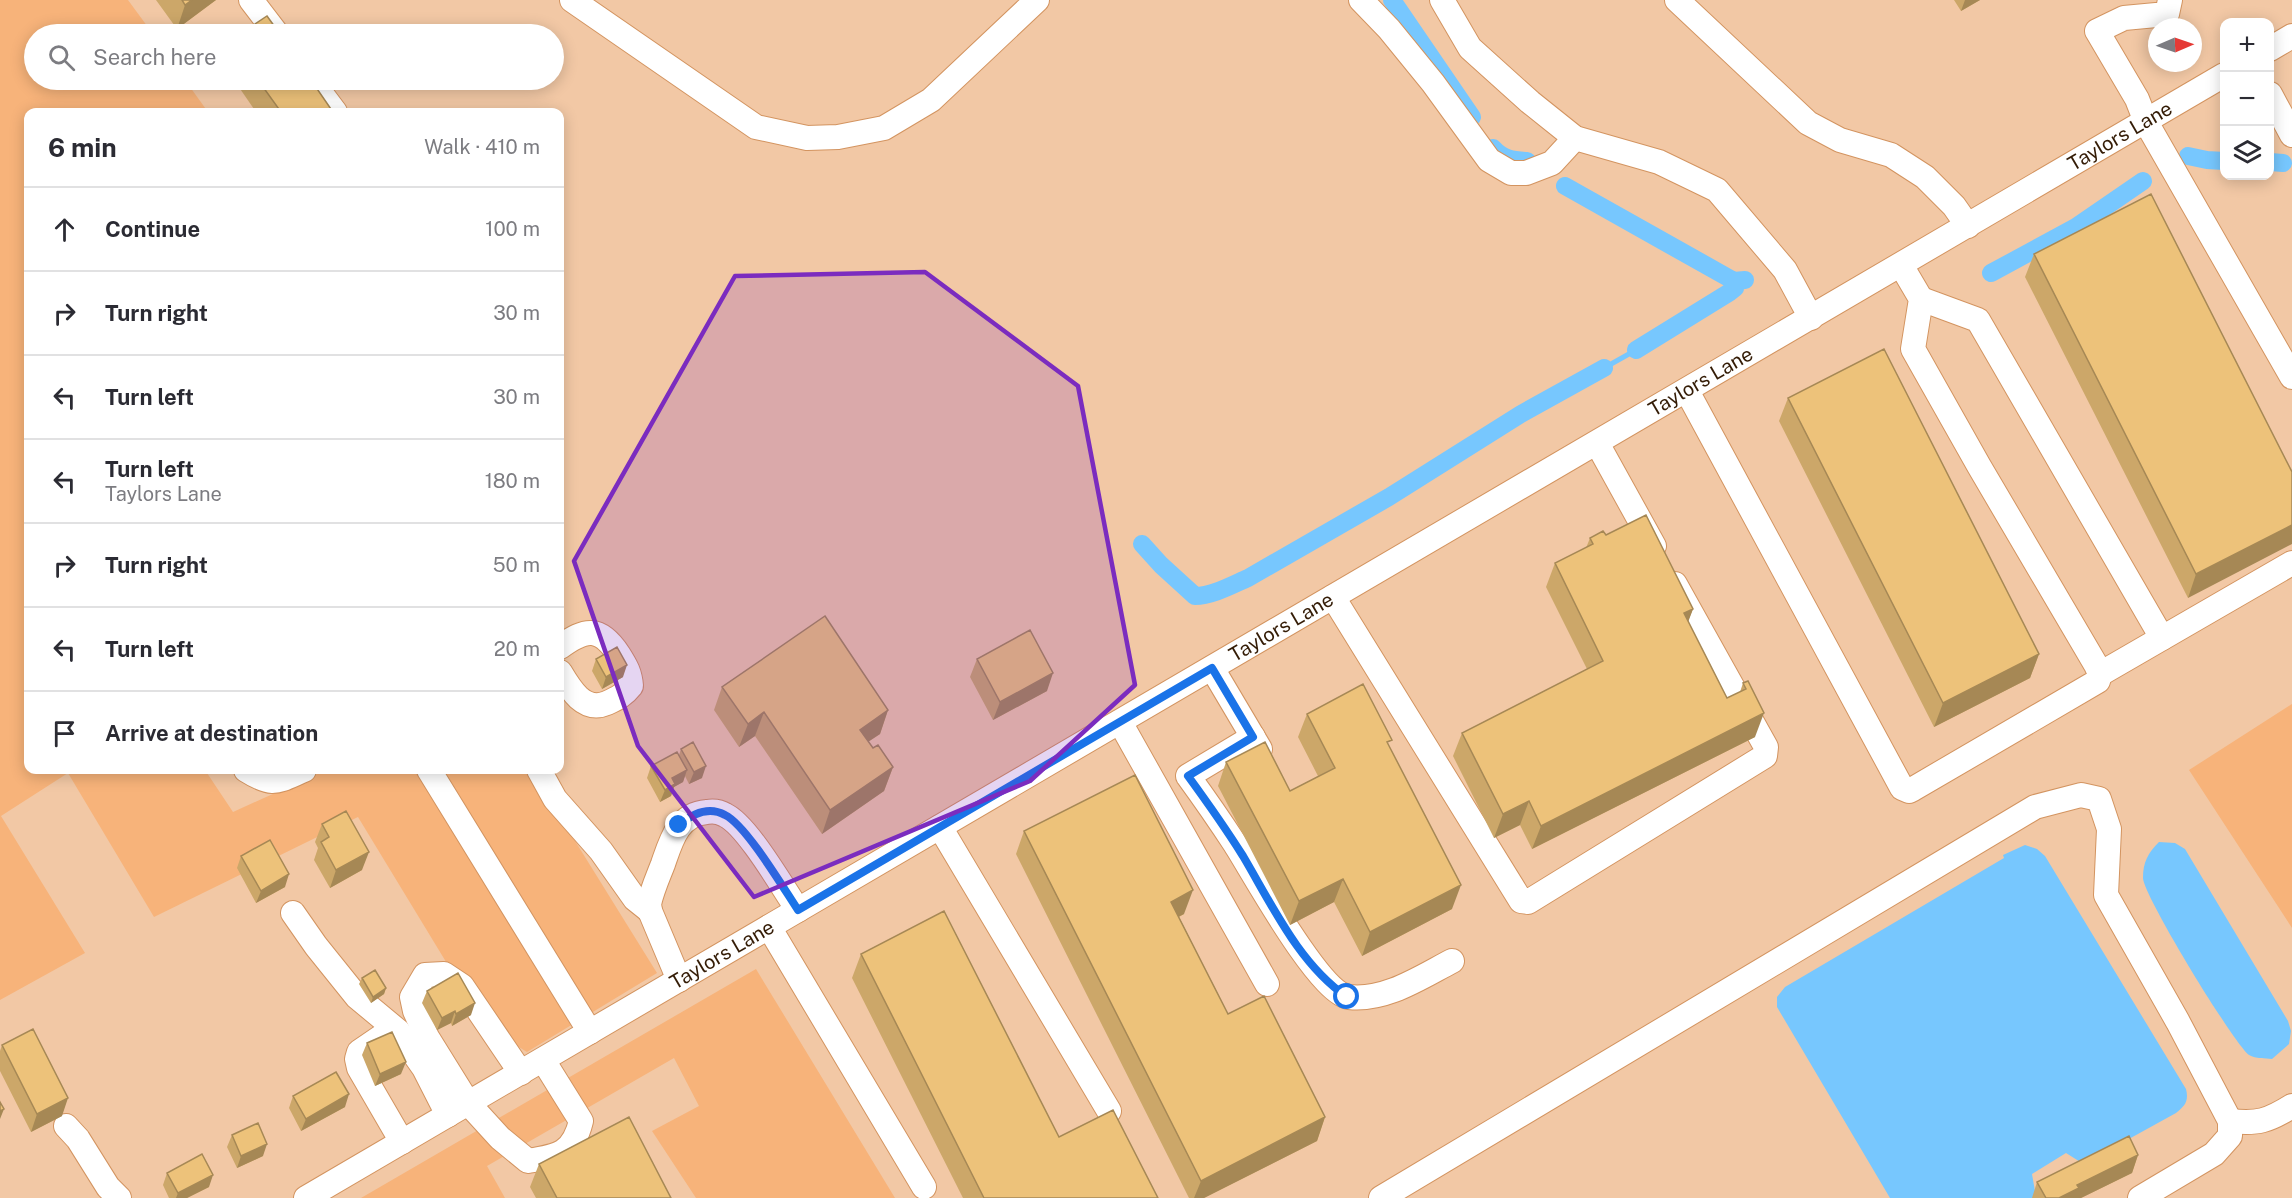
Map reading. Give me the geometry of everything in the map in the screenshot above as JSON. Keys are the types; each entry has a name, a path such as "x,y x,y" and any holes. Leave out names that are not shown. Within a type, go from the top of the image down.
{"street":[{"path":"251,0 269,24"},
{"path":"572,0 756,127 807,138 838,137 884,128 931,100 1037,0"},
{"path":"1361,0 1389,29 1433,83 1489,160 1510,173 1526,173 1552,163 1575,138"},
{"path":"1442,0 1470,48 1530,102 1575,138 1659,162 1717,190 1785,270 1811,318"},
{"path":"1677,0 1808,123 1840,140 1891,155 1925,177 1954,206 1968,226"},
{"path":"2170,0 2167,14 2124,18 2097,30 2137,99 2146,122 2292,377"},
{"path":"2274,47 2292,36"},
{"name":"Taylors Lane","path":"306,1198 2220,77"},
{"path":"318,90 332,108"},
{"path":"2274,101 2292,135"},
{"path":"1901,265 1921,299 1978,320 2162,638"},
{"path":"1921,299 1913,349 2100,674"},
{"path":"1687,391 1902,788 1909,791 2098,681 2100,674 2292,563"},
{"path":"1333,597 1521,901 1528,902 1765,756 1766,747 1597,443"},
{"path":"564,644 576,635 590,633 603,636 615,649 630,672 631,686 623,696 601,706 591,705 581,701 564,678"},
{"path":"1212,668 1271,766"},
{"path":"1120,722 1267,984"},
{"path":"1253,737 1188,776 1235,844 1299,949 1333,987 1347,997 1370,996 1399,988 1452,961"},
{"path":"252,774 262,780 272,782 293,774"},
{"path":"431,774 590,1032"},
{"path":"541,774 555,799 601,851 635,899 650,911"},
{"path":"1381,1198 2035,807 2081,795 2099,799 2109,829 2106,895 2178,1022 2230,1121 2230,1136 2214,1154 2140,1198"},
{"path":"680,980 650,911 650,897 679,825 689,816 699,812 713,812 725,815 735,822 753,844 798,910"},
{"path":"940,827 1109,1111"},
{"path":"293,913 357,998 398,1030 424,1068 458,1109 528,1161 557,1156 577,1138 581,1121 543,1060"},
{"path":"769,927 924,1187"},
{"path":"458,1109 446,1066 427,1037 415,1011 412,997 425,975 444,974 462,986 521,1072"},
{"path":"398,1030 381,1037 358,1052 357,1059 359,1068 402,1142"},
{"path":"2230,1121 2254,1123 2271,1119 2292,1106"},
{"path":"66,1126 78,1140 108,1187 119,1198"}],"highlighted area":[{"path":"925,272 1078,386 1135,685 1030,781 754,897 638,746 574,561 735,276"}],"shaded area":[{"path":"0,0 2292,0 2292,1198 0,1198"},
{"path":"0,0 128,0 146,24 24,24 24,90 192,90 205,108 24,108 24,774 66,774 1,816 85,953 0,1000"},
{"path":"2292,704 2292,928 2189,770"},
{"path":"69,774 208,774 233,812 317,774 533,774 657,973 527,1052 485,1026 358,817 154,917"},
{"path":"756,969 895,1198 696,1198 652,1131 699,1106 674,1058 487,1166 505,1198 361,1198"}],"water":[{"path":"2159,842 2175,843 2185,849 2288,1021 2291,1031 2289,1044 2272,1059 2249,1055 2240,1045 2209,999 2157,911 2143,878 2147,858"},
{"path":"2025,845 2037,849 2045,856 2186,1089 2185,1103 2176,1113 2089,1161 2082,1163 2066,1153 2032,1174 2036,1197 2033,1198 1890,1198 1777,1007 1777,997 1785,987 2004,858 2003,855"}],"building":[{"path":"182,0 192,0 185,5"},
{"path":"267,16 273,24 255,24"},
{"path":"265,90 318,90 330,108 278,108"},
{"path":"2151,194 2292,472 2292,525 2196,574 2034,254"},
{"path":"1884,349 2039,654 1943,703 1788,398"},
{"path":"1646,515 1693,609 1684,613 1727,698 1746,689 1743,683 1748,681 1764,713 1541,826 1529,801 1503,814 1462,733 1603,661 1555,563 1593,544 1590,538 1603,531 1606,535"},
{"path":"825,616 888,710 860,730 873,748 878,745 893,767 830,810 764,712 748,724 722,687"},
{"path":"1030,630 1053,673 1000,702 977,659"},
{"path":"617,647 627,665 606,677 596,659"},
{"path":"1363,684 1392,740 1387,742 1461,885 1370,932 1343,879 1299,901 1226,762 1265,742 1290,791 1335,768 1307,714"},
{"path":"693,742 706,766 694,772 681,749"},
{"path":"677,752 687,770 672,778 675,784 665,790 651,766"},
{"path":"1135,775 1193,890 1171,902 1228,1014 1264,996 1325,1117 1201,1181 1024,831"},
{"path":"346,811 369,852 336,870 321,842 329,837 322,824"},
{"path":"270,840 289,874 261,891 241,856"},
{"path":"944,911 1059,1137 1113,1110 1158,1198 984,1198 861,954"},
{"path":"375,970 386,988 373,997 362,978"},
{"path":"458,973 475,1003 456,1014 455,1011 442,1018 427,991"},
{"path":"33,1029 68,1098 37,1114 2,1045"},
{"path":"392,1032 406,1062 380,1074 367,1043"},
{"path":"336,1072 349,1094 306,1119 293,1096"},
{"path":"629,1117 671,1198 557,1198 539,1164"},
{"path":"258,1123 267,1144 241,1156 232,1135"},
{"path":"2129,1136 2138,1155 2077,1185 2079,1188 2059,1198 2046,1198 2037,1182"},
{"path":"202,1154 213,1175 178,1193 167,1173"}],"waterway":[{"path":"1392,0 1472,117"},
{"path":"1493,148 1500,155 1527,161"},
{"path":"2188,156 2220,161"},
{"path":"2274,162 2283,163"},
{"path":"1991,273 2076,227 2143,181"},
{"path":"1565,186 1734,281 1745,280"},
{"path":"1636,350 1730,292 1735,288 1734,281"},
{"path":"1604,368 1636,350"},
{"path":"1142,544 1195,596 1222,590 1248,578 1389,497 1521,414 1604,368"}],"route":[{"path":"679,825 689,816 699,812 725,815 735,822 753,844 798,910 1212,668 1253,737 1188,776 1235,844 1299,949 1333,987 1347,997"}]}
